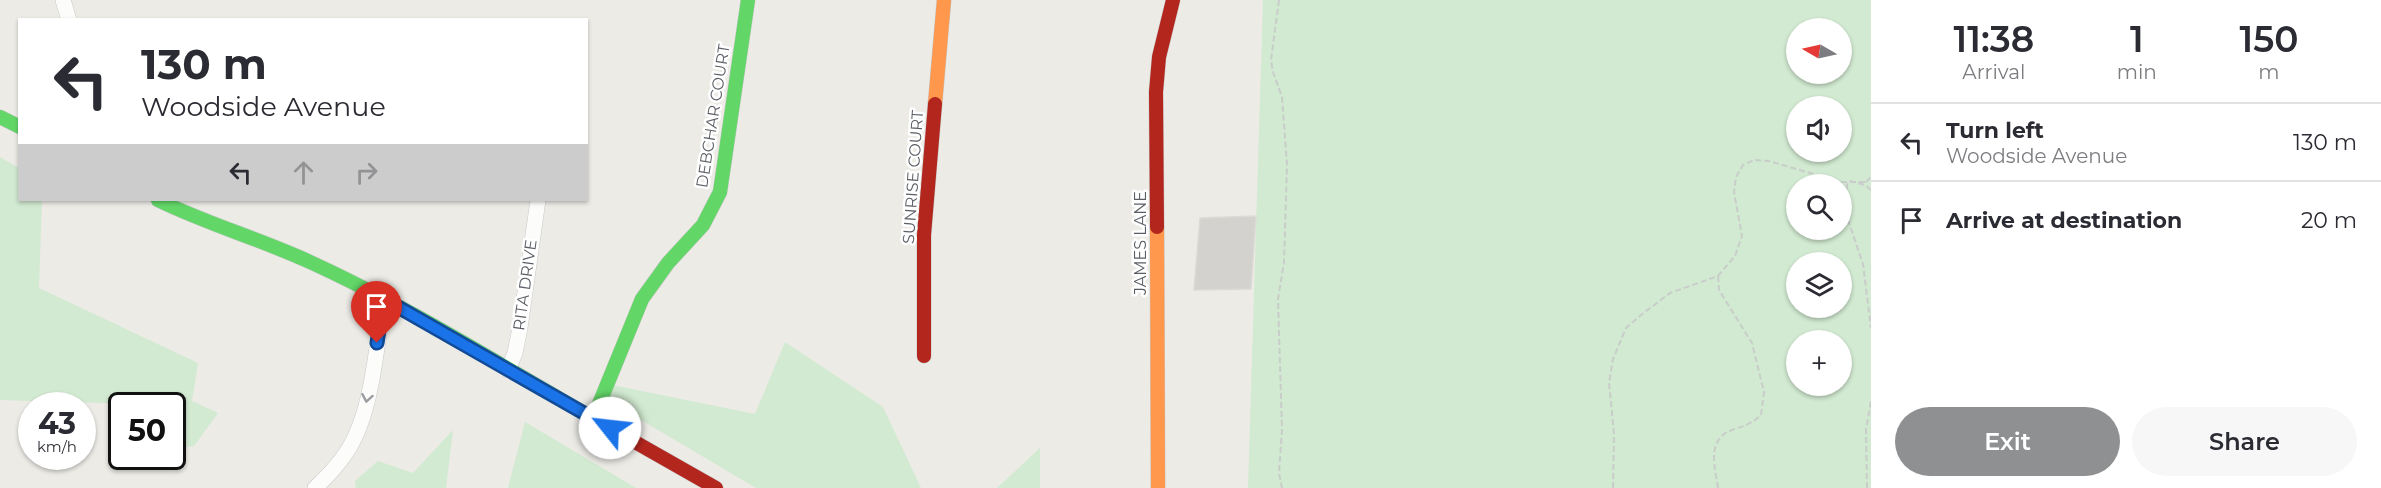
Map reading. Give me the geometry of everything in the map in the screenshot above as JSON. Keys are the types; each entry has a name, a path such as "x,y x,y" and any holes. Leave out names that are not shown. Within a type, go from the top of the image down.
{"street":[{"path":"63,0 68,18"},
{"name":"DEBCHAR COURT","path":"593,419 642,299 661,272 703,225 720,192 748,0"},
{"name":"SUNRISE COURT","path":"924,356 924,235 944,0"},
{"name":"JAMES LANE","path":"1158,488 1156,92 1159,57 1173,0"},
{"path":"0,117 18,126"},
{"path":"160,201 195,218 308,261 384,299 716,488"},
{"name":"RITA DRIVE","path":"508,370 515,353 520,328 538,201"},
{"path":"315,488 333,471 347,452 358,430 366,408 384,299"}],"path":[{"path":"1278,0 1271,60 1281,97 1287,165 1284,262 1278,299 1282,430 1279,473 1282,488"},
{"path":"1613,488 1614,433 1609,383 1613,359 1626,328 1641,315 1670,293 1718,276 1735,256 1742,236 1734,192 1736,177 1743,165 1754,160 1769,161 1841,182 1866,182 1871,177"},
{"path":"1871,190 1864,185 1849,182 1847,185 1849,223 1863,264 1871,328"},
{"path":"1718,276 1719,290 1752,343 1764,392 1761,415 1756,421 1728,430 1714,447 1713,457 1718,488"},
{"path":"1867,488 1866,429 1871,401"}],"green space":[{"path":"1263,0 1871,0 1871,488 1248,488"},
{"path":"0,157 18,167 18,201 42,201 39,288 198,363 192,401 218,413 194,446 186,447 186,392 108,392 108,403 96,403 96,392 18,392 18,401 0,400"},
{"path":"785,342 883,407 921,488 756,488 609,401 612,385 755,414"},
{"path":"525,422 636,488 508,488"},
{"path":"453,430 446,488 356,488 355,481 378,461 413,473"},
{"path":"1040,448 1040,488 997,488"}],"building":[{"path":"1256,216 1251,289 1194,290 1200,218"}],"traffic: fast":[{"path":"593,419 642,299 668,263 703,225 720,192 748,0"},
{"path":"0,117 18,126"},
{"path":"160,201 291,254 348,280 422,319 605,425"}],"traffic: slow":[{"path":"935,104 944,0"},
{"path":"1157,227 1158,488"}],"traffic: jam":[{"path":"1157,227 1156,92 1159,57 1173,0"},
{"path":"924,356 924,235 935,104"},
{"path":"605,425 716,488"}],"route":[{"path":"377,343 384,299 610,428"}]}
